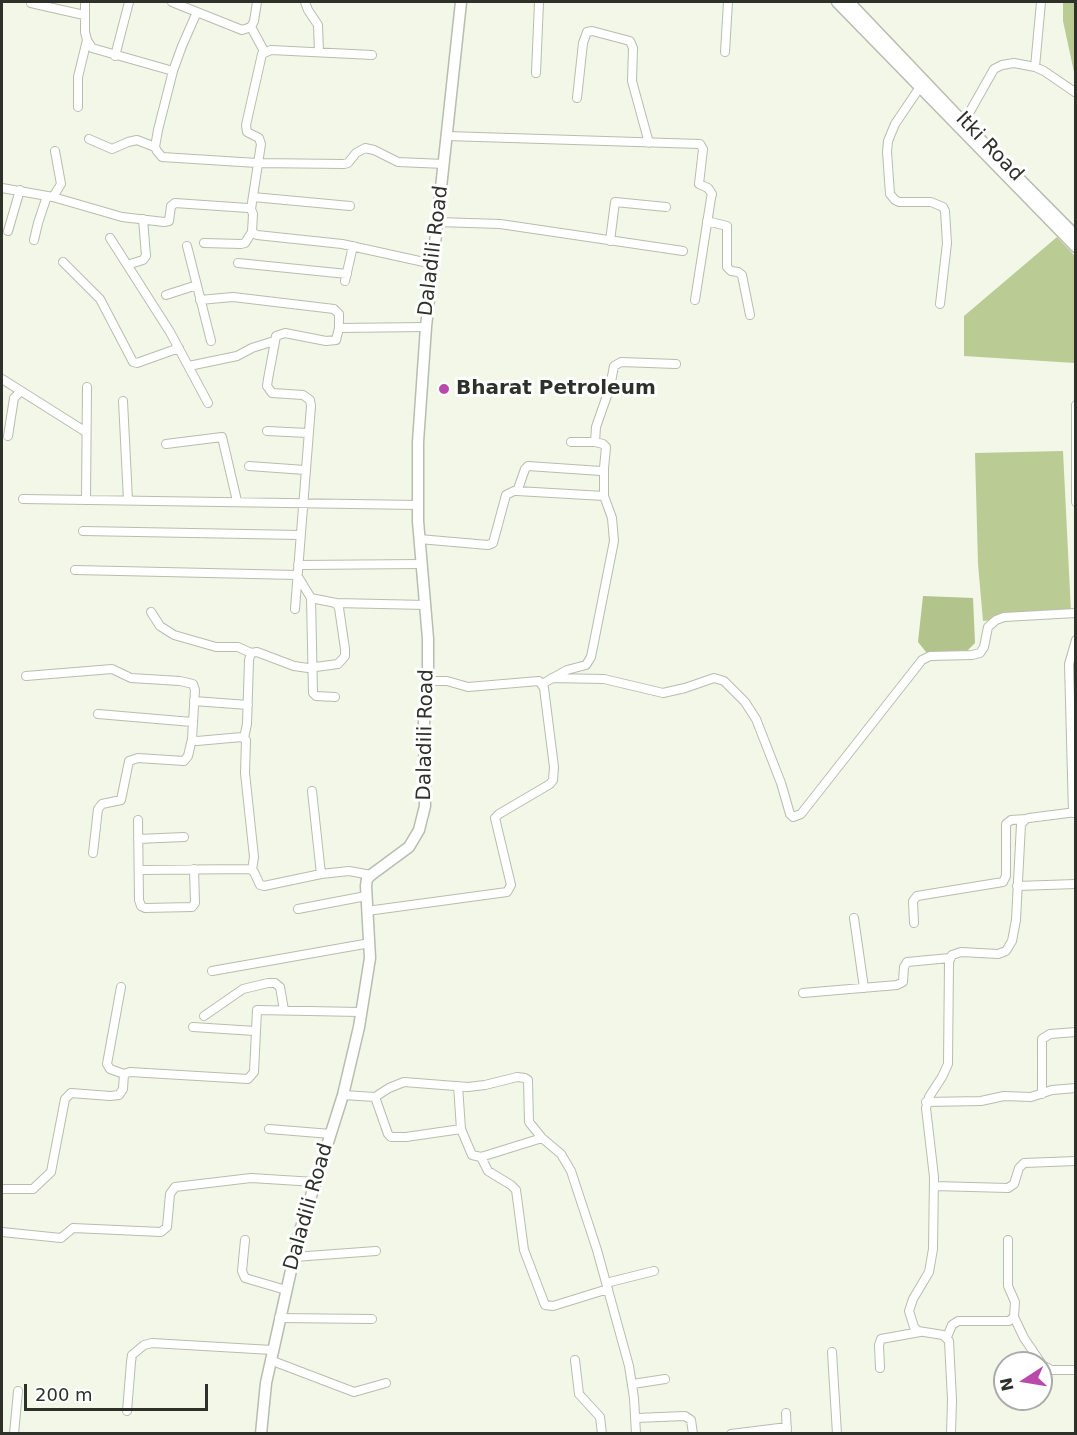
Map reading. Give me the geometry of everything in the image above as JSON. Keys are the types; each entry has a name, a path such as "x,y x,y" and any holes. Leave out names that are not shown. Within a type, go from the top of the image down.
{"main road":[{"name":"Daladili Road","path":"261,1434 266,1383 279,1318 315,1182 343,1095 360,1012 370,958 366,886 370,875 409,847 423,819 426,794 424,719 428,681 428,639 419,539 418,441 426,327 460,2"},
{"path":"837,2 899,59 920,87 1076,247"},
{"path":"849,2 884,44"},
{"name":"Itki Road","path":"899,59 1076,236"}],"street":[{"path":"78,107 78,77 87,40 85,2"},
{"path":"114,56 129,2"},
{"path":"172,2 242,30 251,27"},
{"path":"204,243 245,243 252,232 253,197 261,140 247,132 246,125 264,51 251,27 257,2"},
{"path":"305,2 318,25 319,52"},
{"path":"536,72 539,2"},
{"path":"725,52 728,2"},
{"path":"1035,67 1041,2"},
{"path":"31,3 84,15"},
{"path":"155,147 173,71 197,12"},
{"path":"577,98 583,43 587,32 592,31 630,41 633,48 632,81 649,143"},
{"path":"87,40 94,50 173,71"},
{"path":"264,51 372,55"},
{"path":"964,122 994,69 1002,65 1014,63 1035,67 1076,93"},
{"path":"920,87 896,124 888,141 886,152 890,194 895,201 931,202 943,207 945,212 947,243 940,304"},
{"path":"447,136 697,143 702,146 698,181 712,194 695,300"},
{"path":"88,139 112,149 137,140 155,147 159,154 167,158 257,163 344,164 365,148 398,162 444,164"},
{"path":"34,240 50,197 61,184 56,151"},
{"path":"2,188 50,197 122,217 167,222 172,204 177,202 252,209"},
{"path":"8,231 20,190"},
{"path":"253,197 350,206"},
{"path":"610,241 614,205 617,200 666,207"},
{"path":"127,265 143,260 146,256 143,219"},
{"path":"708,221 727,226 727,267 730,272 738,272 742,275 750,315"},
{"path":"438,222 500,224 683,251"},
{"path":"252,232 257,236 353,246 433,264"},
{"path":"110,238 179,348 208,403"},
{"path":"187,246 211,342"},
{"path":"238,263 346,278 353,246"},
{"path":"63,262 100,299 133,362 137,363 179,348"},
{"path":"166,295 197,285"},
{"path":"200,300 233,297 333,309 339,314 338,337 332,341 279,334 274,341 267,386 272,393 303,395 310,400 294,609"},
{"path":"339,328 426,327"},
{"path":"189,366 237,356 274,341"},
{"path":"595,442 596,428 616,364 676,363"},
{"path":"2,379 86,432"},
{"path":"86,499 87,387"},
{"path":"8,436 14,398 21,391"},
{"path":"123,401 128,500"},
{"path":"1076,405 1076,502"},
{"path":"267,431 308,433"},
{"path":"166,444 222,437 237,501"},
{"path":"542,684 567,670 586,665 591,657 614,541 612,518 604,496 606,447 595,442 572,442"},
{"path":"517,490 528,465 599,472 604,468"},
{"path":"249,466 305,470"},
{"path":"419,539 490,544 495,540 506,495 517,490 604,496"},
{"path":"23,499 418,505"},
{"path":"83,531 300,535"},
{"path":"298,565 422,564"},
{"path":"75,570 297,575"},
{"path":"297,575 310,598 311,668 314,695 335,697"},
{"path":"310,598 336,603 426,604"},
{"path":"151,612 163,628 174,635 216,647 238,647 294,666 311,668 338,664 345,656 339,608 336,603"},
{"path":"552,678 604,679 663,693 714,678 724,681 745,702 756,719 793,817 801,814 922,660 930,656 980,653 984,647 988,627 1004,617 1076,613"},
{"path":"914,923 913,901 917,896 1003,882 1006,876 1006,824 1008,820 1074,813 1069,664 1076,640"},
{"path":"251,652 244,738 246,744 244,773 250,803 254,856 252,870 260,885 321,874 349,872 370,875"},
{"path":"26,676 116,670 127,677 180,681 195,686 192,739 188,756 184,760 135,758 129,761 123,798 118,802 102,804 98,809 93,853"},
{"path":"428,681 447,681 468,687 535,680 542,684"},
{"path":"367,911 504,893 510,890 510,878 495,819 499,814 550,784 554,774 542,684"},
{"path":"194,701 248,705"},
{"path":"98,714 192,722"},
{"path":"192,739 197,741 244,738"},
{"path":"312,791 321,874"},
{"path":"803,993 901,984 905,979 904,967 907,962 950,958 961,952 998,954 1006,951 1014,932 1020,830 1026,819"},
{"path":"138,820 141,906 192,907 195,903 194,869"},
{"path":"138,839 184,837"},
{"path":"139,870 252,870"},
{"path":"1017,886 1076,884"},
{"path":"298,909 366,896"},
{"path":"854,918 864,988"},
{"path":"212,971 370,943"},
{"path":"922,1332 914,1327 909,1311 931,1264 934,1235 934,1186 926,1102 948,1064 950,958"},
{"path":"204,1016 243,989 268,983 275,983 280,987 284,1010"},
{"path":"121,987 106,1064 110,1069 124,1074 130,1072 248,1079 254,1072 257,1010 360,1012"},
{"path":"193,1028 255,1030"},
{"path":"1042,1094 1042,1039 1050,1034 1076,1032"},
{"path":"2,1189 33,1189 51,1172 67,1095 74,1093 119,1095 123,1089 124,1074"},
{"path":"343,1095 375,1097 388,1088 404,1082 477,1086 517,1077 525,1078 529,1084 528,1117 530,1122 542,1138 561,1154 572,1170 625,1348 633,1384 636,1434"},
{"path":"458,1086 460,1129 469,1150 476,1157 542,1138"},
{"path":"926,1102 981,1101 1004,1096 1030,1097 1052,1090 1076,1088"},
{"path":"375,1097 391,1137 460,1129"},
{"path":"269,1129 331,1134"},
{"path":"481,1157 488,1171 514,1187 517,1192 524,1250 545,1305 553,1306 654,1271"},
{"path":"934,1186 1008,1188 1014,1184 1018,1168 1024,1163 1076,1161"},
{"path":"2,1232 61,1238 73,1228 161,1232 167,1227 170,1194 176,1187 250,1178 315,1182"},
{"path":"245,1240 242,1271 245,1278 286,1290"},
{"path":"1008,1240 1008,1286 1015,1302 1014,1317 1033,1351"},
{"path":"294,1257 376,1251"},
{"path":"951,1434 950,1346 947,1337 952,1325 958,1321 1009,1321 1014,1317"},
{"path":"279,1318 372,1319"},
{"path":"880,1368 881,1339 922,1332 947,1337"},
{"path":"127,1411 132,1356 144,1345 152,1343 271,1355 354,1392 386,1383"},
{"path":"832,1352 837,1434"},
{"path":"575,1360 579,1394 598,1413 602,1422 602,1434"},
{"path":"1053,1370 1076,1370"},
{"path":"633,1384 665,1379"},
{"path":"14,1434 18,1391"},
{"path":"731,1434 787,1430 786,1413"},
{"path":"636,1418 685,1416 691,1420 693,1434"}],"shaded area":[{"path":"1063,2 1075,2 1075,105 1074,72 1063,21"},
{"path":"1057,237 1075,256 1075,363 964,356 964,316"},
{"path":"1063,451 1071,612 983,621 978,564 975,453"},
{"path":"923,596 973,598 975,643 966,652 926,652 918,642"}],"place":[{"name":"Bharat Petroleum","path":"444,389"}]}
